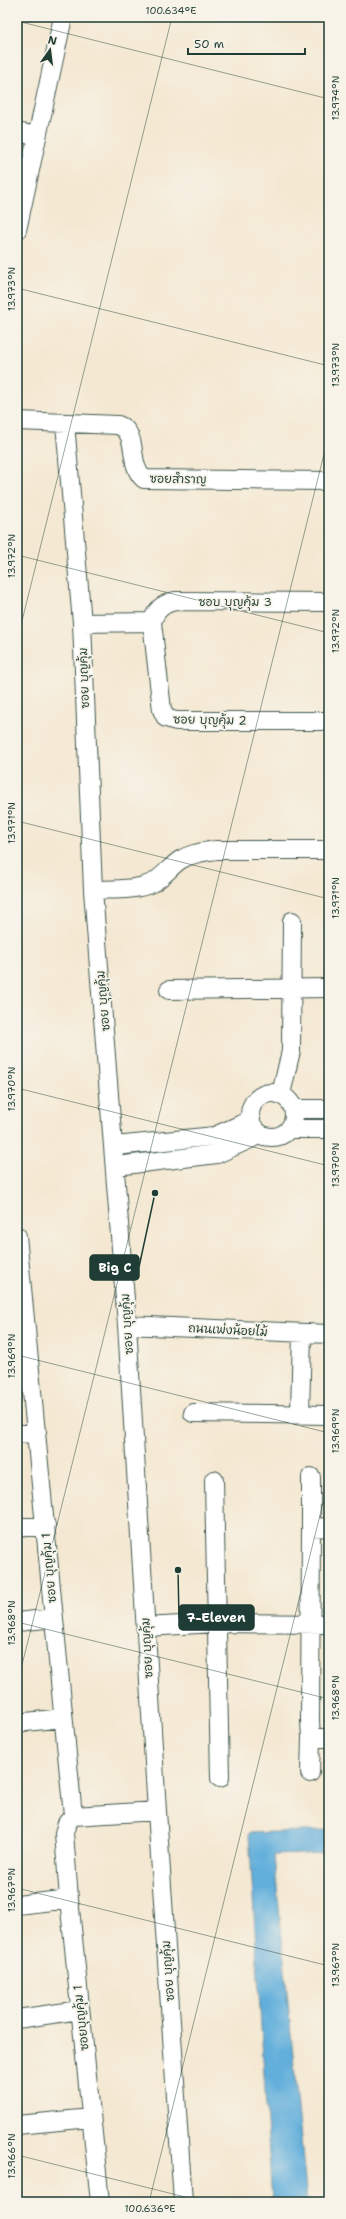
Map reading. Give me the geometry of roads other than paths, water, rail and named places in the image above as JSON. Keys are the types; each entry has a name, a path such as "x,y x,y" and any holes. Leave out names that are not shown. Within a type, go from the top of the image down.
{"street":[{"path":"17,230 22,180 37,136 63,17"},
{"path":"17,132 37,136"},
{"path":"17,421 65,423"},
{"name":"ซอยสำราญ","path":"65,423 118,424 124,427 130,437 137,470 144,478 329,481"},
{"name":"ซอย บุญคุ้ม","path":"65,423 82,624 93,890 115,1146 183,2202"},
{"name":"ซอบ บุญคุ้ม 3","path":"152,622 155,613 161,607 175,601 329,602"},
{"path":"82,624 152,622"},
{"name":"ซอย บุญคุ้ม 2","path":"152,622 162,710 166,718 176,721 329,721"},
{"path":"93,890 144,886 153,883 180,860 200,853 216,850 329,850"},
{"path":"281,1094 291,1051 293,989 292,922"},
{"path":"169,990 329,988"},
{"path":"115,1146 215,1136 256,1127 274,1137 285,1133 290,1129 294,1120 294,1109 291,1103 281,1094 274,1092 260,1096 251,1107 256,1127"},
{"path":"294,1109 329,1110"},
{"path":"116,1166 217,1154 256,1127"},
{"path":"290,1129 329,1129"},
{"name":"ซอย บุญคุ้ม 1","path":"17,1242 22,1339 37,1432 73,1816"},
{"name":"ถนนเพ่งน้อยไม้","path":"127,1325 329,1334"},
{"path":"300,1414 302,1333"},
{"path":"193,1413 329,1415"},
{"path":"17,1434 37,1432"},
{"path":"310,1773 311,1477"},
{"path":"214,1480 220,1778"},
{"path":"17,1528 46,1525"},
{"path":"311,1528 329,1527"},
{"path":"17,1622 54,1618"},
{"path":"146,1627 216,1623 329,1624"},
{"path":"17,1722 63,1718"},
{"path":"311,1738 329,1738"},
{"path":"73,1816 157,1811"},
{"name":"ซอยบุญคุ้ม 1","path":"73,1816 67,1823 64,1833 69,1899 100,2202"},
{"path":"17,1905 69,1899"},
{"path":"17,2019 80,2010"},
{"path":"17,2125 91,2118"}],"water":[{"path":"329,1830 329,1853 274,1855 307,2202 272,2202 249,1833"}],"place":[{"name":"Big C","path":"155,1193"},
{"name":"7-Eleven","path":"178,1570"}]}
